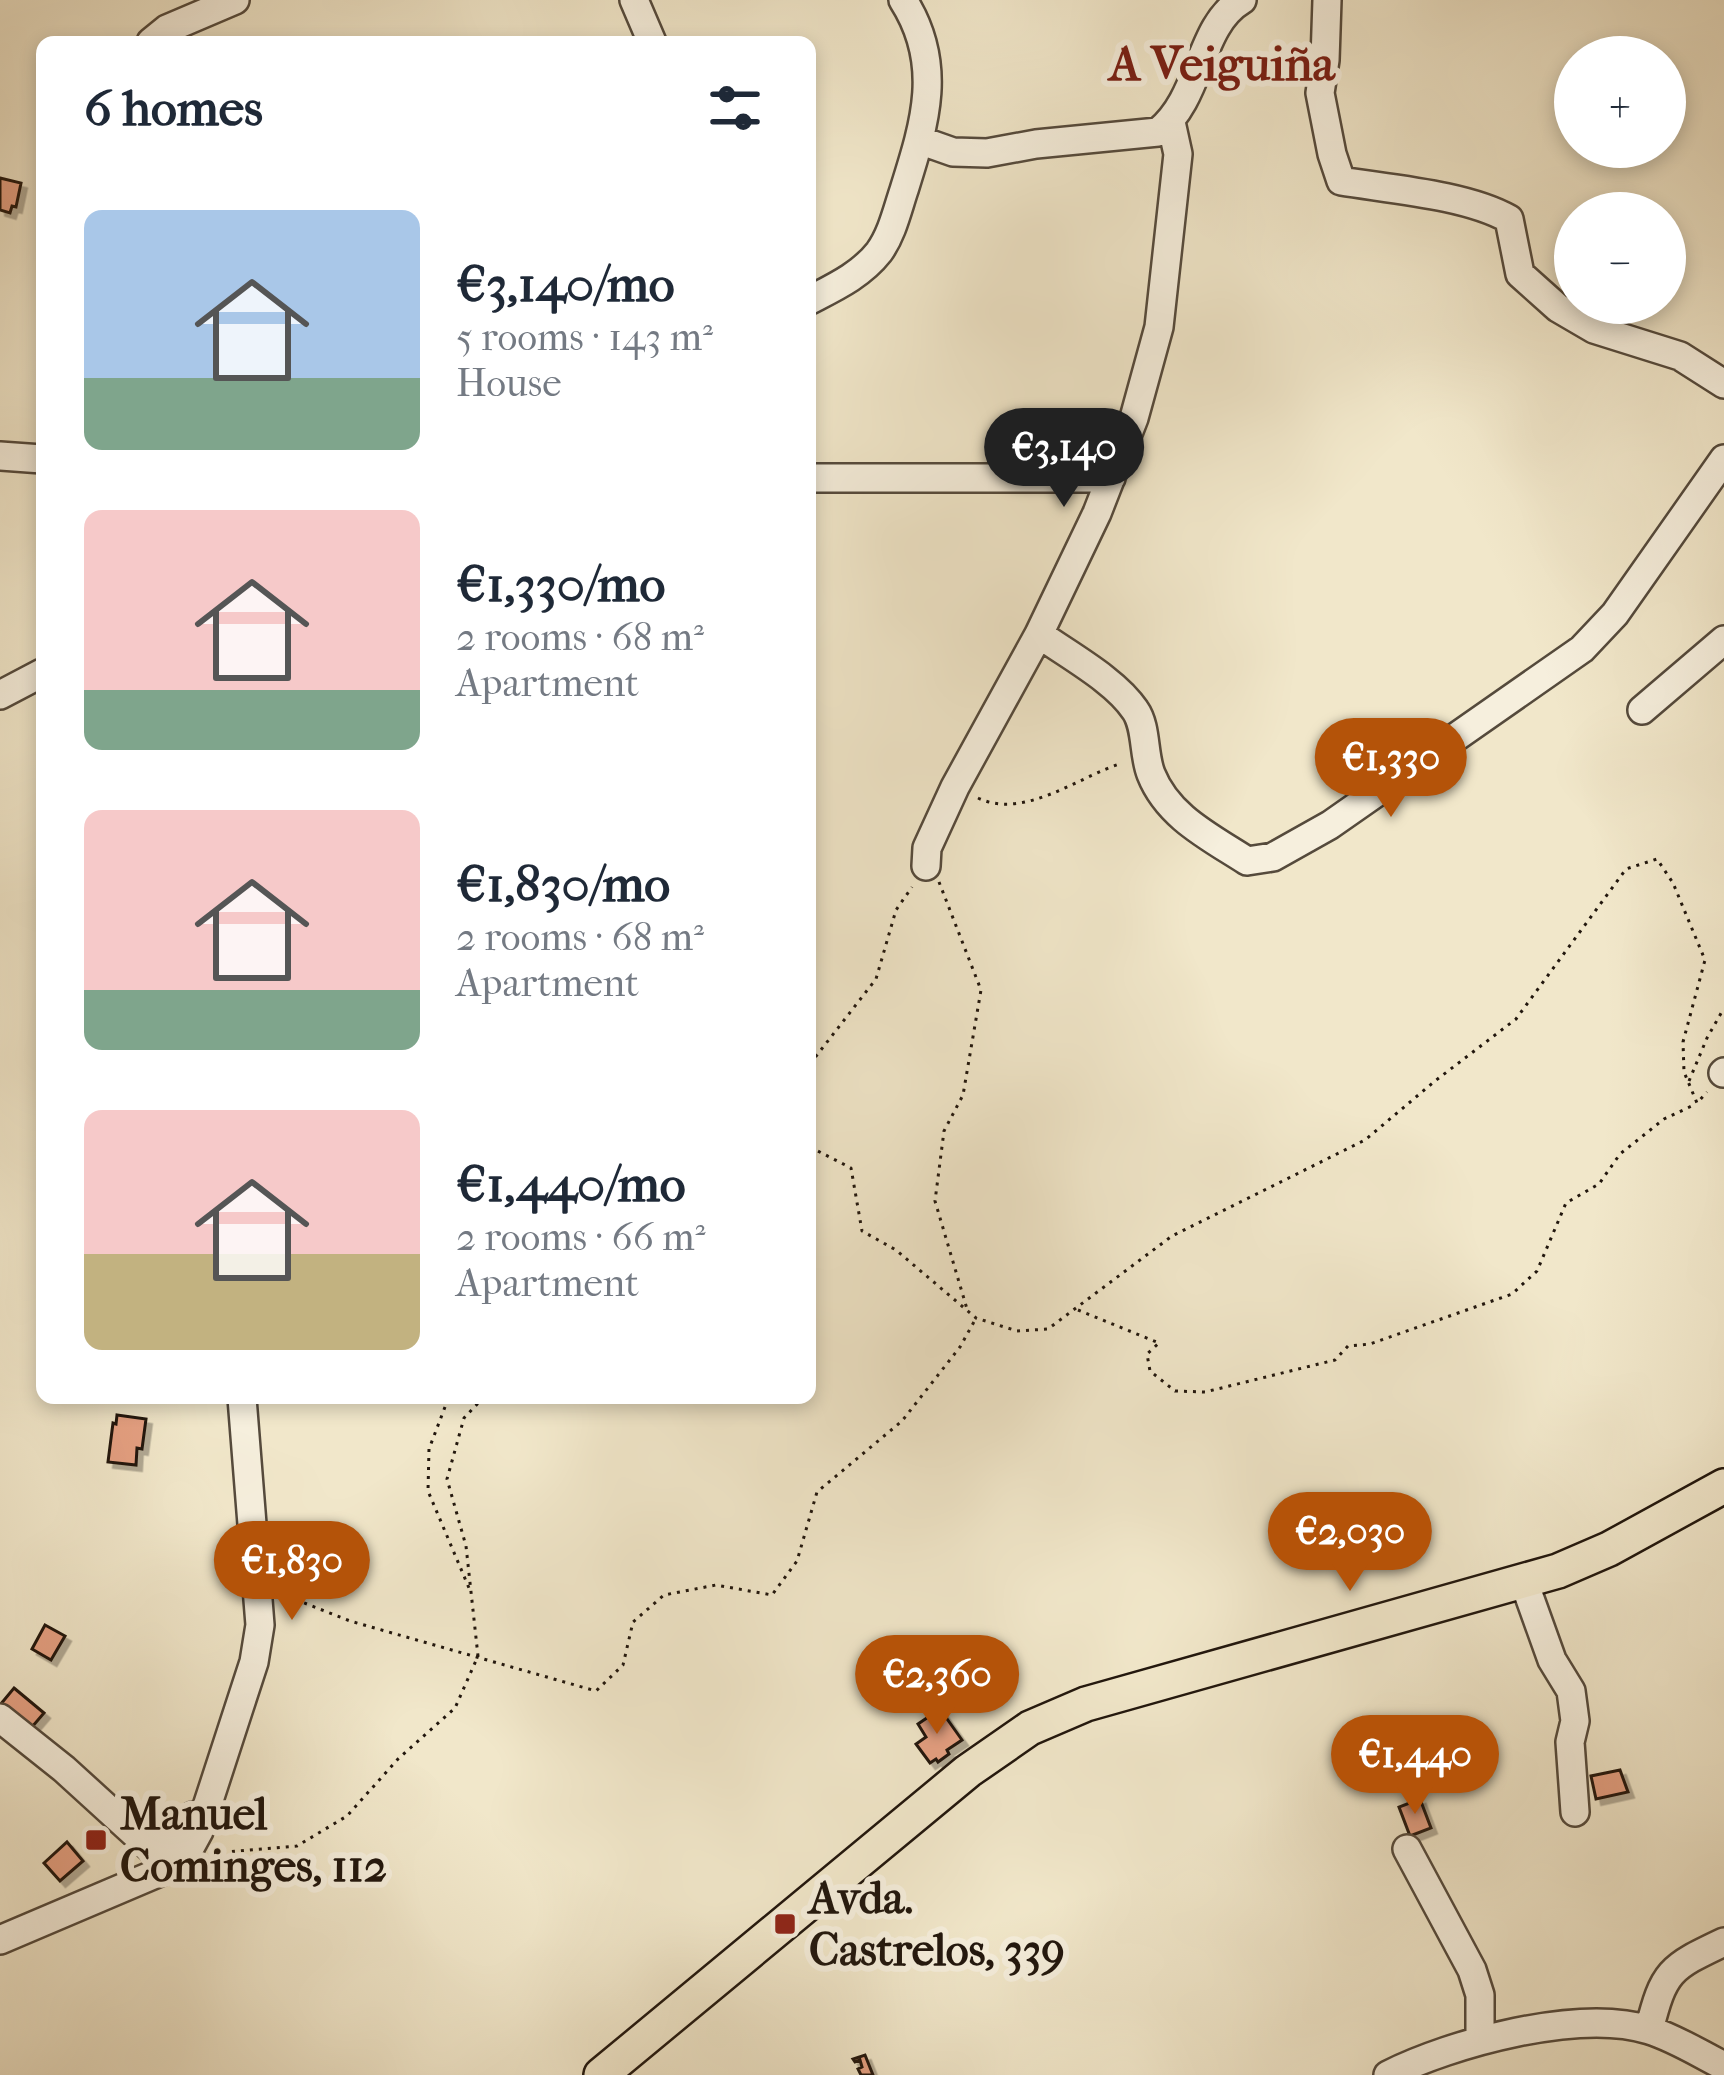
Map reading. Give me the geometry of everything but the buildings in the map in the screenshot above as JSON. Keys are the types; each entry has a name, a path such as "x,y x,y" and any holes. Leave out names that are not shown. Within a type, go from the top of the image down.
{"main road":[{"path":"601,2075 968,1771 1030,1728 1086,1704 1524,1582 1609,1550 1724,1486"}],"street":[{"path":"158,36 235,0"},
{"path":"634,0 649,36"},
{"path":"816,297 848,280 880,250 892,228 920,140 929,80 924,47 903,0"},
{"path":"920,140 953,152 987,153 1158,132 1184,104 1216,26 1229,7 1242,0"},
{"path":"1327,0 1320,93 1341,181 1495,211 1509,219 1520,274 1558,308 1594,329 1679,356 1724,384"},
{"path":"926,866 927,848 1039,634 1097,513 1134,418 1159,327 1178,154 1171,122"},
{"path":"0,456 36,459"},
{"path":"1039,634 1115,688 1138,712 1150,772 1166,800 1189,824 1247,861 1273,857 1330,825 1582,649 1715,495 1724,459"},
{"path":"816,478 1111,478"},
{"path":"1642,710 1724,640"},
{"path":"0,695 36,676"},
{"path":"2,1938 167,1869 188,1853 254,1662 260,1625 243,1404"},
{"path":"1524,1582 1552,1660 1571,1690 1575,1812"},
{"path":"0,1718 154,1851 193,1816 203,1818"},
{"path":"1407,1849 1472,1970 1480,1995 1480,2039"},
{"path":"1649,2030 1664,1980 1692,1957 1724,1942"},
{"path":"1388,2075 1480,2039 1585,2023 1649,2030 1724,2066"}],"path":[{"path":"955,788 988,803 1023,803 1116,764 1147,758"},
{"path":"816,1150 850,1168 862,1231 896,1250 976,1318 1017,1331 1048,1329 1172,1236 1365,1140 1516,1019 1626,869 1658,859 1705,960 1683,1042 1684,1072 1697,1103"},
{"path":"816,1056 876,980 896,910 926,866 938,880 981,990 963,1095 944,1131 935,1201 967,1311"},
{"path":"1688,1082 1724,1008"},
{"path":"1076,1309 1159,1343 1148,1354 1150,1371 1175,1391 1205,1392 1335,1360 1348,1346 1370,1344 1512,1294 1537,1271 1566,1203 1599,1184 1619,1154 1664,1119 1697,1103 1724,1072"},
{"path":"258,1587 350,1621 596,1691 623,1665 633,1622 664,1595 716,1585 772,1595 796,1562 818,1492 902,1421 960,1347 976,1318"},
{"path":"445,1404 430,1449 428,1491 472,1595"},
{"path":"188,1853 297,1846 347,1816 398,1759 454,1708 478,1656 466,1546 447,1479 464,1418 477,1404"}],"place":[{"name":"Manuel Cominges, 112","path":"96,1840"},
{"name":"Avda. Castrelos, 339","path":"785,1924"}],"district":[{"name":"A Veiguiña","path":"1222,64"}]}
